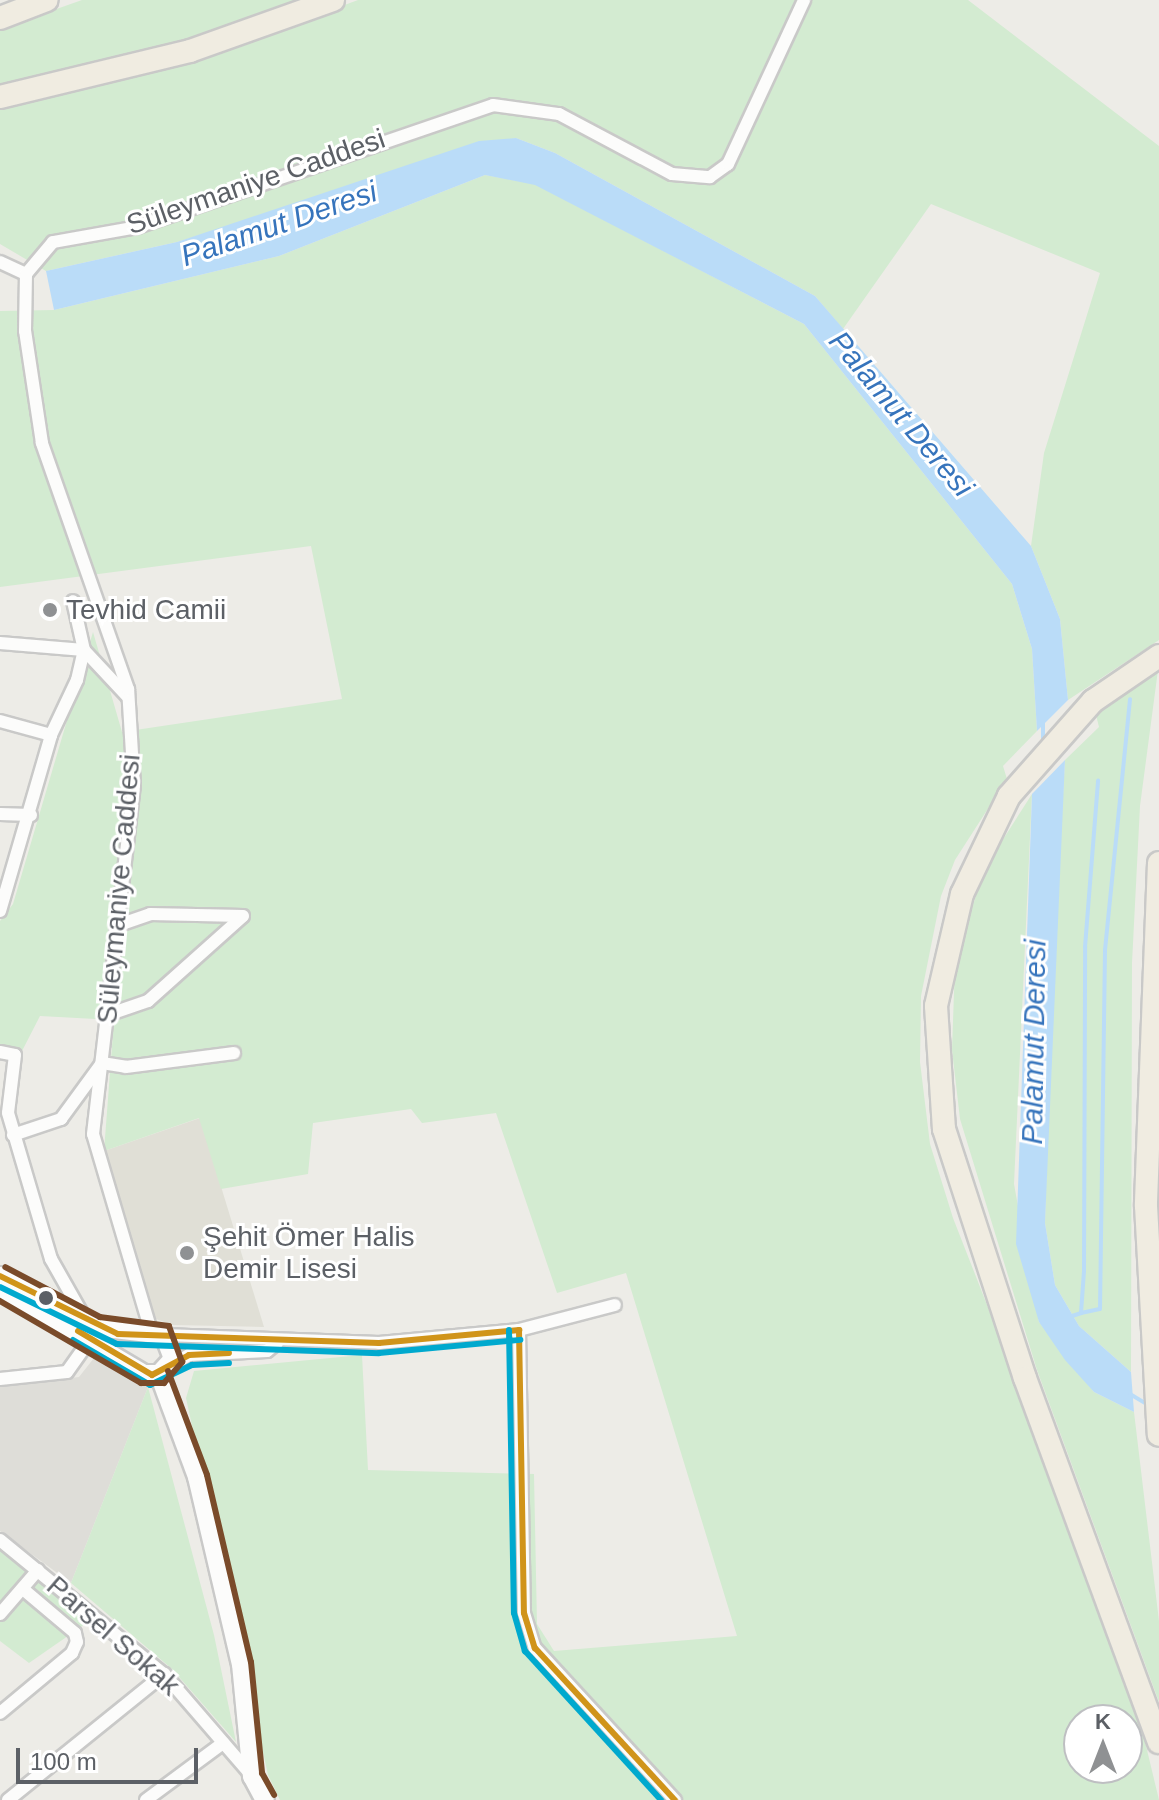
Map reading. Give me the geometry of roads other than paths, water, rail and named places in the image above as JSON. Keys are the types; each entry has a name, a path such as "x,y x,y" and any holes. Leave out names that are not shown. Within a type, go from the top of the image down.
{"highway":[{"path":"0,18 47,0"},
{"path":"0,97 190,51 333,0"},
{"path":"1159,656 1093,701 1009,796 962,894 944,956 936,1006 944,1129 1025,1378 1159,1742"},
{"path":"1159,863 1146,1191 1159,1435"}],"street":[{"name":"Süleymaniye Caddesi","path":"153,1333 93,1134 110,1014 116,926 134,786 129,697 42,443 25,331 26,274 53,242 137,227 493,105 559,114 672,174 702,178 728,164 804,0"},
{"path":"0,262 26,274"},
{"path":"73,601 84,650 129,697"},
{"path":"0,643 84,650"},
{"path":"0,911 31,815 51,735 84,650"},
{"path":"0,721 51,735"},
{"path":"0,814 31,815"},
{"path":"110,1014 148,1001 243,916 150,914 116,926"},
{"path":"0,1052 15,1055 8,1113 51,1259 89,1330"},
{"path":"13,1135 61,1119 102,1063 126,1067 234,1053"},
{"path":"0,1276 89,1330 144,1374 164,1370 189,1355 267,1351 277,1343"},
{"path":"0,1289 89,1330 277,1343 379,1343 519,1330 615,1305"},
{"path":"0,1379 67,1372 89,1330"},
{"path":"519,1330 524,1613 535,1648 675,1800"},
{"path":"132,1365 132,1343 153,1333"},
{"path":"153,1333 173,1346 164,1370 221,1574 241,1664 252,1776 265,1800"},
{"name":"Parsel Sokak","path":"0,1540 164,1674 252,1776"},
{"path":"0,1614 38,1570"},
{"path":"0,1713 72,1653 77,1642 75,1633 23,1589"},
{"path":"8,1800 164,1674"},
{"path":"146,1800 223,1743"}],"water":[{"path":"516,138 555,153 815,296 1031,546 1060,619 1068,700 1037,731 1032,649 1012,584 804,324 535,185 485,175 279,256 54,310 46,271 177,242 479,141"},
{"path":"1065,760 1045,1223 1055,1285 1079,1326 1131,1372 1134,1412 1094,1392 1065,1360 1039,1322 1016,1244 1032,794"}],"waterway":[{"path":"1081,1313 1100,1309 1105,950 1130,699"},
{"name":"Palamut Deresi","path":"1043,720 1043,743"},
{"path":"1069,1317 1081,1313 1084,1271 1085,947 1098,781"},
{"name":"Palamut Deresi","path":"1130,1394 1150,1406"}],"place":[{"name":"Tevhid Camii","path":"50,610"},
{"name":"Şehit Ömer Halis Demir Lisesi","path":"187,1253"}]}
